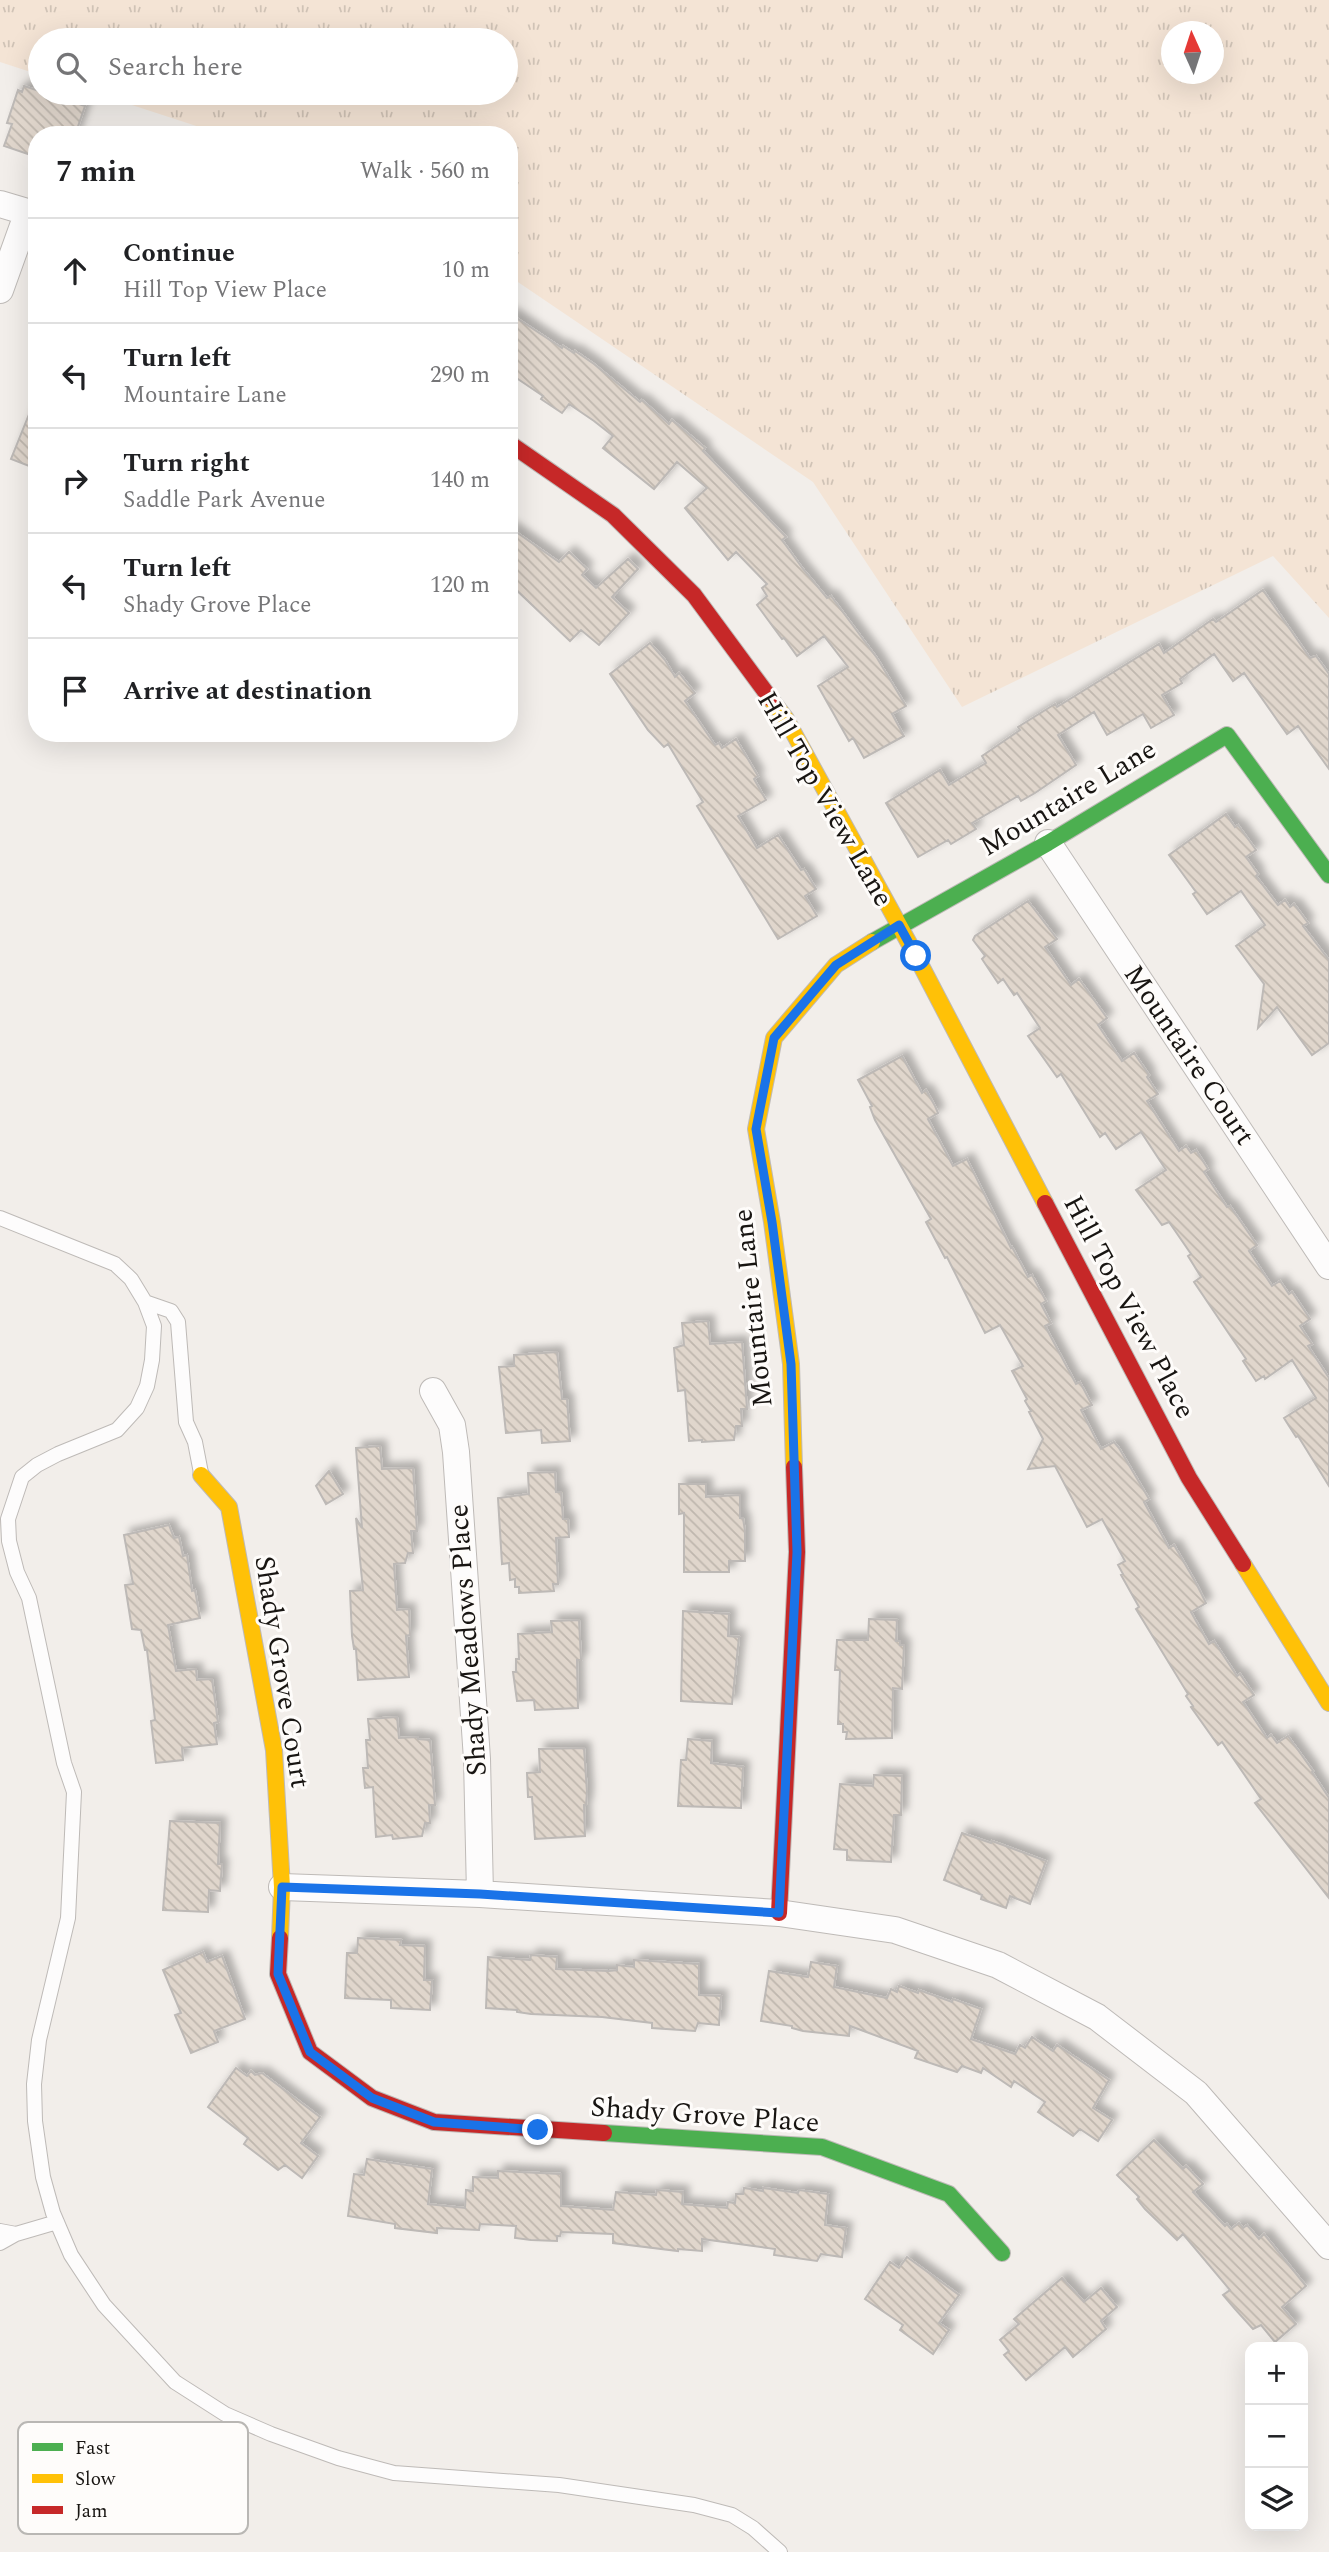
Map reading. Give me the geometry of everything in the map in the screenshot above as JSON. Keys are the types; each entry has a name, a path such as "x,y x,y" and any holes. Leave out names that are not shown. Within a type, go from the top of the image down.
{"street":[{"path":"0,204 28,212"},
{"path":"0,290 28,225"},
{"name":"Hill Top View Lane","path":"518,449 613,515 694,596 786,719 899,925"},
{"name":"Mountaire Lane","path":"779,1913 796,1538 791,1364 772,1222 756,1129 774,1038 836,965 899,925 1048,843 1227,735 1329,875"},
{"name":"Mountaire Court","path":"1048,843 1329,1266"},
{"name":"Hill Top View Place","path":"899,925 1189,1478 1329,1703"},
{"name":"Shady Meadows Place","path":"433,1391 452,1424 456,1452 477,1759 480,1894"},
{"name":"Shady Grove Court","path":"201,1475 229,1507 274,1750 282,1887"},
{"path":"282,1887 480,1894 779,1913 895,1930 998,1965 1097,2017 1196,2093 1329,2246"},
{"name":"Shady Grove Place","path":"282,1887 278,1974 305,2041 310,2052 372,2098 434,2122 822,2147 949,2194 1002,2253"}],"lane":[{"path":"0,1218 115,1264 131,1279 145,1302 154,1326 147,1386 137,1408 117,1430 58,1454 22,1477 8,1519 9,1541 17,1572 29,1598 64,1763 74,1792 68,1918 39,2040 34,2084 35,2120 43,2177 57,2222 78,2265 104,2305 175,2382 225,2414 246,2422"},
{"path":"145,1302 171,1311 178,1322 186,1422 195,1442 201,1475"},
{"path":"0,2244 16,2234 57,2222"},
{"path":"0,2231 16,2234"},
{"path":"248,2423 338,2458 394,2473 559,2485 694,2505 732,2515 753,2528 780,2552"}],"green space":[{"path":"0,0 1329,0 1329,618 1273,556 962,707 813,482 518,282 518,126 196,126 132,105 518,105 518,28 28,28 28,71 0,62"}],"building":[{"path":"24,86 28,87 28,105 85,106 78,126 28,126 28,154 4,146 12,124 7,123 18,90 22,92"},
{"path":"518,319 562,348 563,346 574,353 575,351 594,364 669,424 672,420 705,448 703,451 786,537 782,540 803,569 827,598 831,596 877,658 906,706 892,714 904,736 864,758 853,738 849,741 818,686 848,667 824,636 797,656 784,638 782,639 757,605 767,596 762,588 767,584 736,552 728,560 685,508 707,488 677,462 654,489 603,448 613,436 569,404 562,413 541,399 543,396 518,379"},
{"path":"28,417 28,466 11,459"},
{"path":"518,533 559,562 569,552 587,569 582,575 596,588 628,559 638,569 612,597 629,613 599,645 581,630 570,641 518,592"},
{"path":"1263,590 1310,658 1316,656 1329,674 1329,769 1298,726 1287,734 1244,673 1233,681 1214,654 1180,679 1182,683 1162,695 1174,715 1151,728 1143,714 1107,735 1094,712 1058,735 1076,765 1021,801 1018,796 972,823 976,829 951,844 948,840 918,857 886,803 940,770 949,785 986,763 982,756 1020,730 1018,727 1055,704 1057,707 1159,644 1164,653 1213,619 1216,622"},
{"path":"650,643 675,677 679,673 695,693 685,701 715,745 719,743 722,748 736,739 758,776 754,779 766,800 738,816 757,848 778,835 816,889 805,896 817,916 778,939 697,806 703,802 668,744 664,747 648,730 610,674"},
{"path":"1226,814 1235,827 1238,825 1256,850 1246,857 1258,874 1256,876 1278,905 1285,900 1290,907 1294,904 1308,923 1303,926 1329,960 1329,1043 1312,1055 1277,1007 1258,1028 1264,984 1236,946 1265,925 1241,891 1207,914 1193,894 1196,892 1169,855"},
{"path":"1028,901 1057,939 1045,947 1071,985 1079,979 1107,1018 1098,1025 1122,1061 1134,1053 1149,1075 1147,1077 1158,1094 1147,1101 1179,1151 1186,1146 1191,1153 1196,1150 1208,1169 1204,1172 1257,1245 1249,1251 1272,1286 1280,1281 1289,1294 1292,1292 1310,1319 1300,1326 1312,1344 1308,1346 1329,1378 1329,1486 1284,1418 1316,1398 1292,1360 1265,1379 1264,1376 1256,1381 1243,1361 1246,1359 1194,1282 1201,1277 1188,1256 1191,1254 1169,1222 1162,1225 1136,1190 1166,1170 1141,1132 1116,1149 1105,1133 1100,1137 1061,1074 1057,1077 1028,1036 1040,1028 1017,993 1014,995 1003,979 998,983 982,959 985,956 973,940 975,936"},
{"path":"902,1056 922,1093 926,1090 935,1106 938,1113 928,1119 953,1166 967,1159 1011,1248 1028,1277 1032,1275 1046,1301 1041,1304 1051,1323 1045,1326 1076,1384 1080,1382 1092,1405 1081,1410 1101,1449 1114,1442 1119,1448 1149,1499 1144,1502 1169,1548 1174,1545 1196,1583 1206,1603 1191,1612 1209,1644 1214,1641 1237,1676 1240,1674 1254,1695 1243,1702 1267,1738 1271,1735 1277,1743 1288,1736 1329,1798 1329,1898 1255,1803 1261,1799 1222,1742 1218,1745 1191,1707 1193,1706 1186,1696 1188,1694 1136,1609 1139,1607 1118,1565 1125,1561 1102,1519 1087,1527 1055,1466 1028,1469 1043,1439 1012,1371 1023,1366 1000,1325 985,1333 947,1257 945,1258 926,1222 931,1219 875,1120 870,1107 872,1106 858,1080"},
{"path":"708,1321 710,1344 742,1342 747,1409 741,1409 742,1426 736,1426 734,1440 689,1441 685,1390 678,1391 674,1348 684,1345 682,1323"},
{"path":"557,1352 562,1399 567,1399 570,1441 542,1443 541,1430 506,1433 499,1367 514,1366 514,1355"},
{"path":"380,1446 382,1469 413,1468 417,1531 411,1531 413,1553 408,1553 405,1563 394,1564 397,1610 409,1609 410,1635 406,1636 409,1677 358,1680 350,1591 363,1590 356,1518 362,1528 356,1448"},
{"path":"329,1471 343,1494 326,1504 316,1486"},
{"path":"555,1472 556,1492 561,1492 563,1519 568,1519 569,1537 556,1538 558,1584 553,1584 554,1591 519,1593 519,1587 515,1587 515,1579 510,1580 509,1563 502,1564 498,1498 529,1494 528,1473"},
{"path":"679,1484 706,1484 706,1497 740,1495 740,1518 743,1518 745,1531 745,1561 729,1561 729,1572 684,1572 684,1513 679,1514"},
{"path":"169,1525 174,1538 179,1537 183,1556 187,1555 192,1591 195,1590 200,1618 168,1625 176,1671 196,1669 197,1680 212,1679 218,1722 214,1723 217,1744 182,1748 183,1760 156,1763 151,1721 155,1720 147,1650 141,1630 132,1629 125,1585 133,1584 124,1535"},
{"path":"683,1611 729,1614 728,1636 739,1637 732,1704 681,1701"},
{"path":"869,1619 897,1620 896,1641 904,1645 902,1689 893,1688 892,1738 846,1739 847,1732 843,1732 843,1724 838,1724 840,1670 835,1670 837,1640 868,1640"},
{"path":"579,1620 581,1660 577,1660 578,1708 535,1710 534,1700 517,1701 513,1672 516,1672 516,1659 519,1659 518,1634 552,1632 551,1621"},
{"path":"397,1717 399,1738 418,1737 430,1740 435,1805 429,1805 430,1823 425,1823 422,1836 393,1839 392,1835 376,1837 373,1787 365,1788 363,1768 368,1768 368,1719"},
{"path":"688,1739 712,1741 711,1763 743,1767 741,1808 678,1806 681,1760 686,1760"},
{"path":"584,1748 587,1792 584,1805 585,1836 535,1839 527,1773 540,1772 539,1749"},
{"path":"874,1775 902,1776 901,1815 894,1815 891,1862 847,1860 847,1850 834,1849 840,1784 873,1786"},
{"path":"170,1821 220,1823 220,1891 209,1890 208,1912 163,1910"},
{"path":"962,1833 1046,1861 1030,1904 1010,1896 1006,1908 944,1880"},
{"path":"358,1938 401,1940 400,1945 425,1946 424,1980 432,1980 430,2010 391,2008 391,2000 345,1998 347,1953 357,1953"},
{"path":"203,1952 207,1962 222,1956 245,2019 214,2031 218,2042 191,2053 175,2015 181,2013 163,1970"},
{"path":"531,1955 557,1957 556,1969 609,1971 617,1970 617,1965 634,1967 634,1960 699,1964 699,1995 721,1996 719,2025 698,2023 695,2031 652,2028 652,2023 486,2008 488,1957 530,1960"},
{"path":"811,1962 837,1966 834,1987 887,1998 891,1989 897,1992 899,1986 981,2009 971,2039 1015,2054 1020,2045 1025,2048 1032,2037 1053,2051 1057,2045 1109,2080 1093,2108 1112,2120 1098,2141 1080,2129 1073,2136 1038,2112 1045,2102 1014,2081 1011,2087 983,2068 981,2073 962,2066 957,2072 915,2058 918,2051 850,2026 849,2036 803,2031 792,2026 761,2021 769,1971 808,1977"},
{"path":"236,2068 247,2076 251,2071 255,2075 262,2073 320,2117 301,2143 318,2156 302,2178 285,2165 278,2170 244,2144 248,2138 208,2107"},
{"path":"1154,2140 1183,2169 1186,2166 1203,2184 1193,2192 1225,2226 1227,2224 1231,2229 1239,2223 1243,2228 1247,2225 1259,2239 1264,2234 1306,2286 1282,2307 1296,2324 1275,2342 1261,2325 1253,2329 1223,2295 1230,2290 1183,2234 1177,2240 1145,2209 1137,2199 1139,2197 1117,2175"},
{"path":"367,2159 432,2169 428,2204 465,2208 466,2190 473,2191 473,2177 498,2178 498,2171 561,2174 561,2206 613,2210 616,2192 656,2195 657,2190 683,2192 682,2204 727,2208 728,2202 735,2203 736,2194 743,2194 744,2188 828,2194 825,2225 846,2228 842,2257 821,2254 817,2261 774,2255 775,2249 702,2239 702,2251 678,2251 613,2243 613,2234 561,2232 557,2241 531,2240 515,2238 516,2226 480,2224 479,2230 437,2228 437,2233 395,2228 395,2224 348,2216 354,2174 364,2175"},
{"path":"907,2257 959,2295 939,2323 949,2330 933,2354 900,2330 903,2325 865,2299 890,2262 899,2268"},
{"path":"1062,2278 1084,2302 1101,2288 1117,2307 1101,2321 1106,2329 1073,2357 1065,2347 1026,2380 1004,2355 1009,2351 1000,2340 1019,2324 1014,2319"}],"traffic: fast":[{"path":"872,942 1048,843 1227,735 1329,875"},
{"path":"604,2133 822,2147 949,2194 1002,2253"}],"traffic: slow":[{"path":"770,698 786,719 916,956 1045,1203"},
{"path":"794,1467 791,1364 772,1222 756,1129 774,1038 836,965 872,942"},
{"path":"201,1475 229,1507 274,1750 282,1887 280,1938"},
{"path":"1243,1564 1329,1703"}],"traffic: jam":[{"path":"518,449 613,515 694,595 770,698"},
{"path":"1045,1203 1189,1478 1243,1564"},
{"path":"779,1913 797,1552 794,1467"},
{"path":"280,1938 278,1974 310,2052 372,2098 434,2122 604,2133"}],"route":[{"path":"538,2130 434,2122 372,2098 310,2052 278,1974 282,1887 480,1894 779,1913 797,1552 791,1364 772,1222 756,1129 774,1038 836,965 899,925 916,956"}]}
